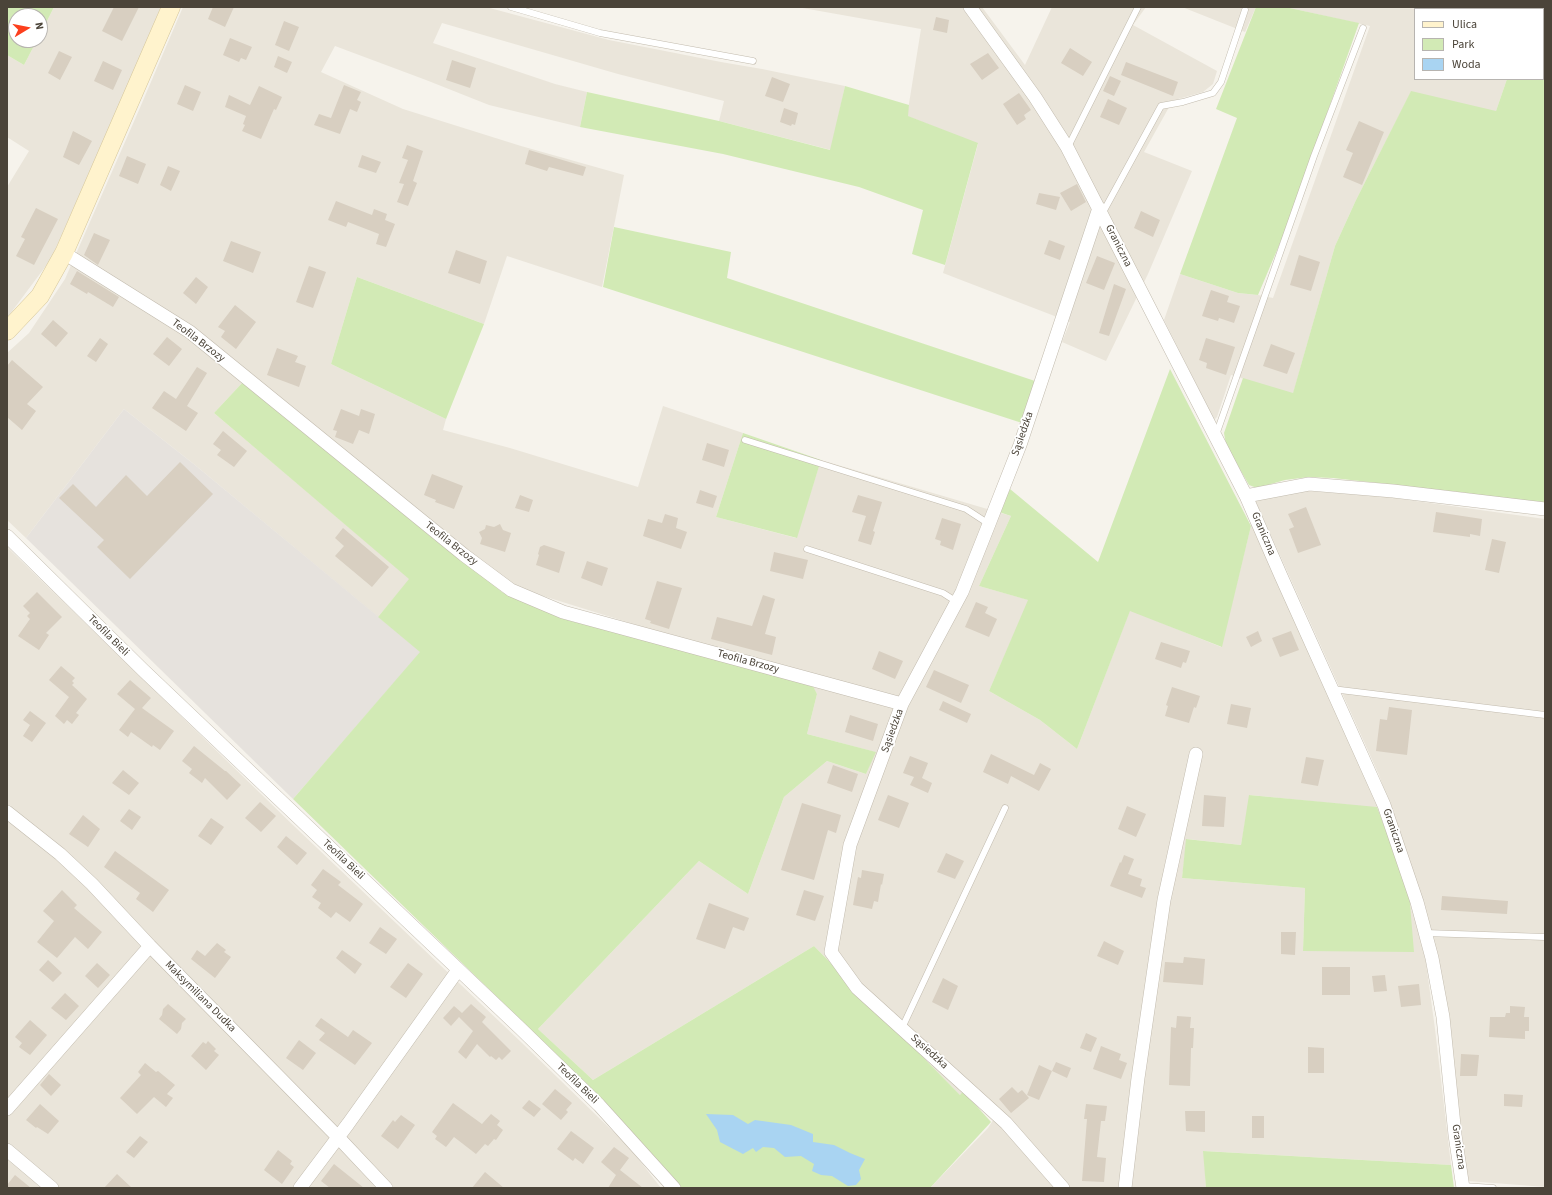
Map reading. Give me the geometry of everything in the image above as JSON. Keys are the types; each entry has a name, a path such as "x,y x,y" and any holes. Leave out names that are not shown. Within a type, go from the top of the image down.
{"street":[{"path":"7,331 40,296 64,253 171,7"},
{"name":"Graniczna","path":"970,7 1035,97 1067,147 1101,211 1246,496 1384,805 1417,902 1432,958 1443,1017 1455,1135 1463,1187"},
{"name":"Sąsiedzka","path":"1062,1188 1006,1123 857,988 830,952 850,845 902,704 957,602 989,524 1020,445 1101,211"},
{"name":"Teofila Brzozy","path":"64,253 190,332 464,555 512,590 563,612 902,704"},
{"path":"1246,496 1309,484 1393,491 1545,509"},
{"name":"Teofila Bieli","path":"7,536 143,670 599,1105 674,1188"},
{"path":"1125,1188 1138,1078 1164,900 1196,754"},
{"name":"Maksymiliana Dudka","path":"7,812 77,869 386,1188"},
{"path":"7,1109 150,946"},
{"path":"300,1188 337,1136 348,1124 458,970"},
{"path":"7,1150 52,1188"}],"lane":[{"path":"511,7 600,33 752,61"},
{"path":"1067,147 1138,7"},
{"path":"1101,211 1161,106 1213,94 1221,82 1245,10"},
{"path":"1215,436 1314,156 1363,28"},
{"path":"744,440 966,509 989,524"},
{"path":"807,549 943,593 957,602"},
{"path":"1332,689 1545,715"},
{"path":"902,1028 1005,808"},
{"path":"1425,933 1545,937"},
{"path":"1463,1187 1494,1188"}],"shaded area":[{"path":"54,7 161,7 51,259 7,318 7,187 29,151 7,137 7,55 24,65 33,48 48,48 48,19"},
{"path":"183,7 486,7 609,40 845,86 831,150 719,121 724,101 618,74 442,23 433,43 555,84 587,92 580,127 489,105 335,46 321,72 403,109 521,146 624,175 602,287 507,256 484,324 357,277 331,364 446,419 443,430 510,448 638,487 663,406 743,433 716,517 796,538 821,460 1011,516 979,586 1029,600 989,691 1040,720 1077,749 1130,610 1221,647 1251,526 1242,482 1389,809 1250,795 1241,845 1187,839 1182,878 1305,888 1303,951 1409,892 1408,860 1379,775 1255,500 1307,491 1387,497 1545,519 1545,1187 1468,1181 1445,1005 1417,897 1435,1029 1451,1165 1204,1151 1206,1188 930,1188 988,1128 999,1111 969,1083 960,1095 814,946 593,1080 538,1029 699,861 748,894 784,797 827,761 866,774 875,752 807,734 817,694 805,671 704,646 511,586 490,566 467,553 243,382 214,413 410,579 378,617 195,465 124,409 26,538 7,520 7,353 29,333 65,279"},
{"path":"797,7 982,7 1025,65 1052,7 1146,7 1133,25 1217,71 1213,84 1203,92 1171,101 1144,152 1192,171 1148,274 1106,361 1062,342 1070,322 943,273 978,144 907,116 921,29"},
{"path":"1182,7 1256,7 1245,32"},
{"path":"1285,7 1468,7 1414,8 1414,80 1507,80 1495,114 1411,92 1356,200 1335,246 1293,394 1231,375 1217,417 1214,420 1164,320 1180,274 1238,293 1273,298 1370,26"},
{"path":"124,409 195,465 421,652 293,799 26,538"},
{"path":"7,547 295,827 630,1148 661,1188 7,1188"}],"green space":[{"path":"7,7 54,7 48,19 48,8 8,8 8,48 33,48 24,65 7,55"},
{"path":"1256,7 1285,7 1359,23 1286,229 1258,295 1238,293 1180,274 1237,118 1216,109"},
{"path":"1545,7 1545,504 1505,500 1467,493 1333,478 1309,477 1285,480 1257,488 1249,485 1226,445 1224,433 1243,378 1293,393 1335,246 1356,200 1411,91 1496,111 1507,80 1544,80 1544,8 1468,8"},
{"path":"845,86 909,105 908,116 978,143 945,265 912,254 923,210 859,187 723,154 580,127 587,92 719,121 830,150"},
{"path":"614,227 731,252 727,278 1038,382 1022,423 603,287"},
{"path":"357,277 484,324 446,419 331,364"},
{"path":"1170,369 1251,526 1222,647 1130,611 1077,749 1040,720 989,691 1028,600 979,586 1011,516 999,512 1010,489 1098,562"},
{"path":"243,382 502,592 564,619 813,686 817,694 807,734 876,752 866,774 827,761 784,797 748,894 699,861 538,1029 593,1080 814,946 960,1095 963,1091 991,1122 930,1188 677,1188 595,1092 293,799 420,652 378,617 409,579 214,413"},
{"path":"743,433 821,460 797,538 716,517"},
{"path":"1249,795 1377,807 1409,892 1414,952 1303,951 1305,888 1182,878 1186,839 1241,845"},
{"path":"1203,1151 1451,1165 1454,1188 1206,1188"}],"water":[{"path":"706,1114 733,1115 748,1124 755,1120 791,1125 813,1134 813,1142 834,1145 865,1159 859,1170 861,1179 856,1185 848,1186 832,1176 821,1175 812,1171 814,1164 801,1156 785,1157 774,1148 763,1147 756,1152 753,1148 743,1154 720,1142 717,1130"}],"building":[{"path":"114,7 139,7 122,41 102,31"},
{"path":"213,7 234,7 225,27 208,19"},
{"path":"936,17 949,20 947,33 933,30"},
{"path":"284,21 299,27 289,51 275,45"},
{"path":"230,38 252,47 246,60 241,58 239,62 223,55"},
{"path":"1070,48 1092,62 1083,76 1061,63"},
{"path":"59,51 72,57 60,80 48,73"},
{"path":"988,53 999,68 982,80 970,64"},
{"path":"278,56 292,62 287,73 274,67"},
{"path":"452,60 476,68 470,88 446,80"},
{"path":"103,61 122,70 113,90 94,81"},
{"path":"1126,62 1178,82 1173,96 1121,75"},
{"path":"1110,76 1121,81 1114,96 1103,91"},
{"path":"772,77 790,84 783,102 765,96"},
{"path":"185,85 201,92 193,111 177,104"},
{"path":"344,85 361,92 357,100 361,102 357,112 350,109 340,134 314,125 319,114 331,118"},
{"path":"259,86 282,97 276,110 274,109 261,139 242,131 245,125 243,124 246,116 225,107 229,95 250,105"},
{"path":"1019,93 1031,110 1024,115 1026,119 1017,125 1003,104"},
{"path":"1108,99 1127,108 1119,125 1100,117"},
{"path":"784,108 798,113 795,125 792,124 791,126 780,122"},
{"path":"1359,121 1384,132 1362,185 1343,177 1353,153 1346,150"},
{"path":"73,131 92,141 79,165 63,157"},
{"path":"407,145 423,151 413,181 417,183 408,206 397,202 404,184 399,183 408,160 402,158"},
{"path":"529,150 586,167 583,176 549,167 547,171 525,164"},
{"path":"362,155 381,162 376,173 358,167"},
{"path":"127,156 146,164 138,184 119,176"},
{"path":"168,166 180,171 171,191 160,185"},
{"path":"1077,184 1086,202 1071,211 1060,193"},
{"path":"1039,193 1060,197 1056,210 1036,204"},
{"path":"336,201 372,215 374,209 387,214 385,220 395,224 386,247 376,244 379,234 348,222 346,227 328,220"},
{"path":"36,208 58,219 34,265 16,256 25,239 21,237"},
{"path":"1141,211 1160,220 1153,237 1134,228"},
{"path":"94,233 110,240 98,265 84,255"},
{"path":"1049,240 1065,246 1060,260 1044,254"},
{"path":"231,241 261,252 253,273 223,261"},
{"path":"456,250 487,261 480,284 448,273"},
{"path":"1299,255 1320,262 1311,291 1290,285"},
{"path":"1097,256 1115,263 1104,290 1086,283"},
{"path":"309,266 326,272 313,308 296,302"},
{"path":"77,271 119,297 113,307 88,292 87,294 70,284"},
{"path":"196,277 208,287 196,304 183,293"},
{"path":"1114,284 1126,289 1109,336 1099,333"},
{"path":"1211,290 1229,296 1227,302 1240,306 1234,323 1219,318 1218,321 1202,316"},
{"path":"235,305 256,322 236,349 221,337 225,331 218,327"},
{"path":"53,320 68,333 56,347 41,334"},
{"path":"167,337 182,349 169,366 153,354"},
{"path":"100,338 108,344 96,362 87,356"},
{"path":"1206,338 1235,347 1226,375 1206,368 1207,363 1199,360"},
{"path":"1271,344 1295,353 1287,374 1263,366"},
{"path":"277,348 298,356 295,362 306,366 299,387 267,375"},
{"path":"12,360 43,387 27,404 36,411 22,430 7,417 7,366"},
{"path":"197,367 207,373 187,406 198,413 186,431 152,408 164,391 176,399"},
{"path":"341,409 359,416 361,409 375,414 369,434 359,430 353,444 335,437 337,431 333,430"},
{"path":"223,431 247,451 234,467 217,455 221,450 213,444"},
{"path":"707,443 729,450 724,467 702,460"},
{"path":"180,462 213,494 130,579 97,547 104,540 59,498 73,484 96,507 126,475 147,496"},
{"path":"432,474 463,486 454,509 435,502 436,500 424,495"},
{"path":"700,490 717,496 713,508 696,503"},
{"path":"520,495 533,500 529,512 515,508"},
{"path":"858,495 882,502 873,531 875,532 871,545 858,541 866,516 852,512"},
{"path":"1306,507 1321,545 1298,553 1289,529 1294,527 1288,514"},
{"path":"1436,512 1482,519 1480,536 1470,534 1470,537 1433,532"},
{"path":"665,514 678,518 676,528 687,532 681,549 643,536 648,519 662,523"},
{"path":"942,518 961,524 953,550 940,545 941,541 935,539"},
{"path":"500,524 503,530 511,533 505,552 480,544 482,538 479,532 485,529 486,525 494,527"},
{"path":"343,528 389,567 372,587 335,556 344,546 335,538"},
{"path":"1492,539 1506,542 1499,573 1485,570"},
{"path":"544,545 565,552 559,573 536,565 540,547"},
{"path":"774,552 808,560 803,579 770,571"},
{"path":"587,561 608,568 602,586 581,578"},
{"path":"657,581 682,588 669,629 650,623 651,621 645,619"},
{"path":"37,592 62,617 46,633 49,635 39,650 18,636 30,619 27,616 30,613 23,606"},
{"path":"763,595 775,599 765,634 776,637 772,655 711,639 717,617 752,626"},
{"path":"976,602 988,607 985,613 997,619 989,637 965,627"},
{"path":"1258,631 1262,641 1251,647 1246,637"},
{"path":"1291,631 1299,650 1280,657 1272,638"},
{"path":"1161,642 1190,651 1186,663 1183,662 1181,668 1155,659"},
{"path":"879,651 903,661 895,679 872,669"},
{"path":"61,666 75,678 72,681 74,683 72,685 87,699 76,713 79,715 72,724 67,720 64,724 55,716 69,697 49,680"},
{"path":"934,670 969,685 961,703 926,687"},
{"path":"130,680 151,698 142,708 174,731 160,750 153,745 152,747 131,732 128,737 119,730 135,709 117,694"},
{"path":"1172,687 1200,696 1196,708 1194,707 1189,723 1165,716 1168,706 1166,705"},
{"path":"943,701 971,714 967,723 939,710"},
{"path":"1231,704 1251,708 1247,728 1227,724"},
{"path":"1389,707 1412,710 1407,755 1376,751 1380,719 1387,720"},
{"path":"30,711 46,723 32,742 23,736 30,725 23,720"},
{"path":"850,715 878,724 873,741 845,732"},
{"path":"194,746 241,785 227,800 205,778 202,783 189,773 192,769 182,761"},
{"path":"991,754 1034,775 1040,763 1051,769 1039,791 1011,776 1008,784 983,772"},
{"path":"910,756 928,763 922,778 932,783 928,793 910,785 914,777 903,773"},
{"path":"1306,757 1324,760 1318,786 1301,783"},
{"path":"833,765 858,774 852,792 827,783"},
{"path":"123,770 139,783 129,795 112,783"},
{"path":"888,795 909,803 899,828 878,820"},
{"path":"1204,795 1226,797 1224,827 1202,826"},
{"path":"260,802 276,816 261,832 245,818"},
{"path":"802,803 841,815 836,833 828,830 814,880 781,870"},
{"path":"1127,806 1146,814 1136,837 1118,829"},
{"path":"129,809 141,817 132,830 120,821"},
{"path":"83,815 100,829 88,847 69,834"},
{"path":"211,818 224,827 211,845 198,836"},
{"path":"286,836 307,853 297,865 277,847"},
{"path":"115,851 169,890 153,912 136,899 140,893 104,867"},
{"path":"946,853 964,861 955,879 937,872"},
{"path":"1124,855 1134,859 1128,874 1142,879 1140,886 1146,888 1142,898 1110,886"},
{"path":"323,869 341,882 338,885 363,904 350,922 336,912 331,918 318,908 321,903 312,897 317,890 311,885"},
{"path":"862,870 884,874 878,902 874,901 872,909 853,905 858,877 861,878"},
{"path":"62,890 77,905 74,908 102,932 88,949 75,937 57,958 37,942 54,921 43,911"},
{"path":"804,890 824,896 815,921 796,915"},
{"path":"1442,896 1508,901 1507,914 1441,910"},
{"path":"709,903 749,918 744,931 733,927 725,949 696,939"},
{"path":"380,927 397,939 386,954 369,943"},
{"path":"1281,932 1296,932 1295,955 1281,954"},
{"path":"1104,941 1124,951 1118,965 1097,956"},
{"path":"217,943 226,950 224,952 231,957 215,978 191,959 197,950 205,956"},
{"path":"342,950 362,964 355,974 336,958"},
{"path":"1184,957 1205,959 1203,985 1163,982 1165,962 1183,963"},
{"path":"48,960 62,973 53,982 39,970"},
{"path":"97,963 110,975 98,988 85,976"},
{"path":"408,963 423,974 406,998 390,987"},
{"path":"1322,967 1350,967 1350,995 1322,995"},
{"path":"1385,975 1387,991 1374,992 1372,976"},
{"path":"943,978 958,986 948,1010 932,1002"},
{"path":"1419,984 1421,1005 1401,1007 1398,986"},
{"path":"65,993 79,1006 66,1020 51,1008"},
{"path":"168,1004 186,1019 182,1023 181,1029 177,1034 159,1019 162,1015 163,1009"},
{"path":"471,1004 486,1017 482,1022 511,1051 502,1060 499,1057 496,1060 491,1056 490,1057 477,1044 466,1059 458,1052 473,1031 459,1017 451,1026 443,1018 454,1006 462,1013"},
{"path":"1510,1006 1525,1007 1524,1017 1529,1017 1529,1031 1525,1031 1525,1039 1489,1037 1490,1017 1505,1017 1506,1013 1510,1013"},
{"path":"1177,1016 1191,1017 1190,1028 1194,1028 1193,1048 1191,1048 1190,1086 1169,1085 1171,1027 1176,1028"},
{"path":"321,1018 348,1037 353,1030 372,1043 355,1065 319,1040 325,1033 315,1026"},
{"path":"30,1020 47,1035 30,1055 19,1047 22,1043 15,1037"},
{"path":"1086,1033 1097,1038 1091,1052 1080,1048"},
{"path":"299,1040 316,1053 303,1070 286,1058"},
{"path":"208,1041 216,1049 214,1051 219,1055 206,1070 191,1056 203,1042 206,1044"},
{"path":"1101,1046 1121,1054 1119,1060 1127,1063 1121,1079 1093,1069"},
{"path":"1308,1047 1324,1048 1324,1073 1308,1073"},
{"path":"1461,1054 1479,1055 1477,1076 1460,1076"},
{"path":"1056,1062 1071,1068 1067,1078 1052,1071"},
{"path":"145,1063 156,1072 158,1071 175,1085 167,1094 173,1098 166,1107 154,1097 137,1114 120,1098 141,1075 138,1072"},
{"path":"1039,1065 1052,1071 1039,1100 1027,1095"},
{"path":"49,1074 61,1085 51,1096 40,1085"},
{"path":"1012,1087 1018,1093 1022,1090 1029,1098 1011,1113 999,1099"},
{"path":"555,1089 572,1103 566,1110 568,1112 561,1120 542,1104"},
{"path":"1504,1094 1523,1095 1522,1107 1504,1106"},
{"path":"529,1100 541,1109 534,1117 522,1108"},
{"path":"453,1103 482,1124 491,1114 500,1121 497,1125 503,1130 496,1140 494,1139 488,1146 485,1144 476,1154 454,1137 446,1147 435,1139 437,1136 432,1132"},
{"path":"40,1104 59,1121 48,1134 37,1127 36,1128 26,1120"},
{"path":"1086,1104 1107,1106 1105,1121 1101,1121 1097,1157 1106,1158 1104,1182 1082,1181 1087,1119 1084,1119"},
{"path":"1185,1111 1205,1111 1205,1132 1186,1131"},
{"path":"401,1115 415,1125 398,1149 381,1136 393,1120 395,1122"},
{"path":"1252,1116 1264,1116 1264,1138 1252,1138"},
{"path":"571,1131 594,1148 583,1164 575,1158 573,1161 557,1149"},
{"path":"140,1136 148,1142 134,1158 126,1152"},
{"path":"614,1147 629,1158 620,1170 643,1188 608,1188 616,1175 601,1162"},
{"path":"278,1150 292,1161 290,1164 294,1167 282,1184 264,1170"},
{"path":"334,1164 364,1188 330,1188 321,1181"},
{"path":"485,1172 504,1188 472,1188"},
{"path":"117,1174 132,1188 104,1188"},
{"path":"15,1175 31,1188 7,1188 7,1185"}]}
